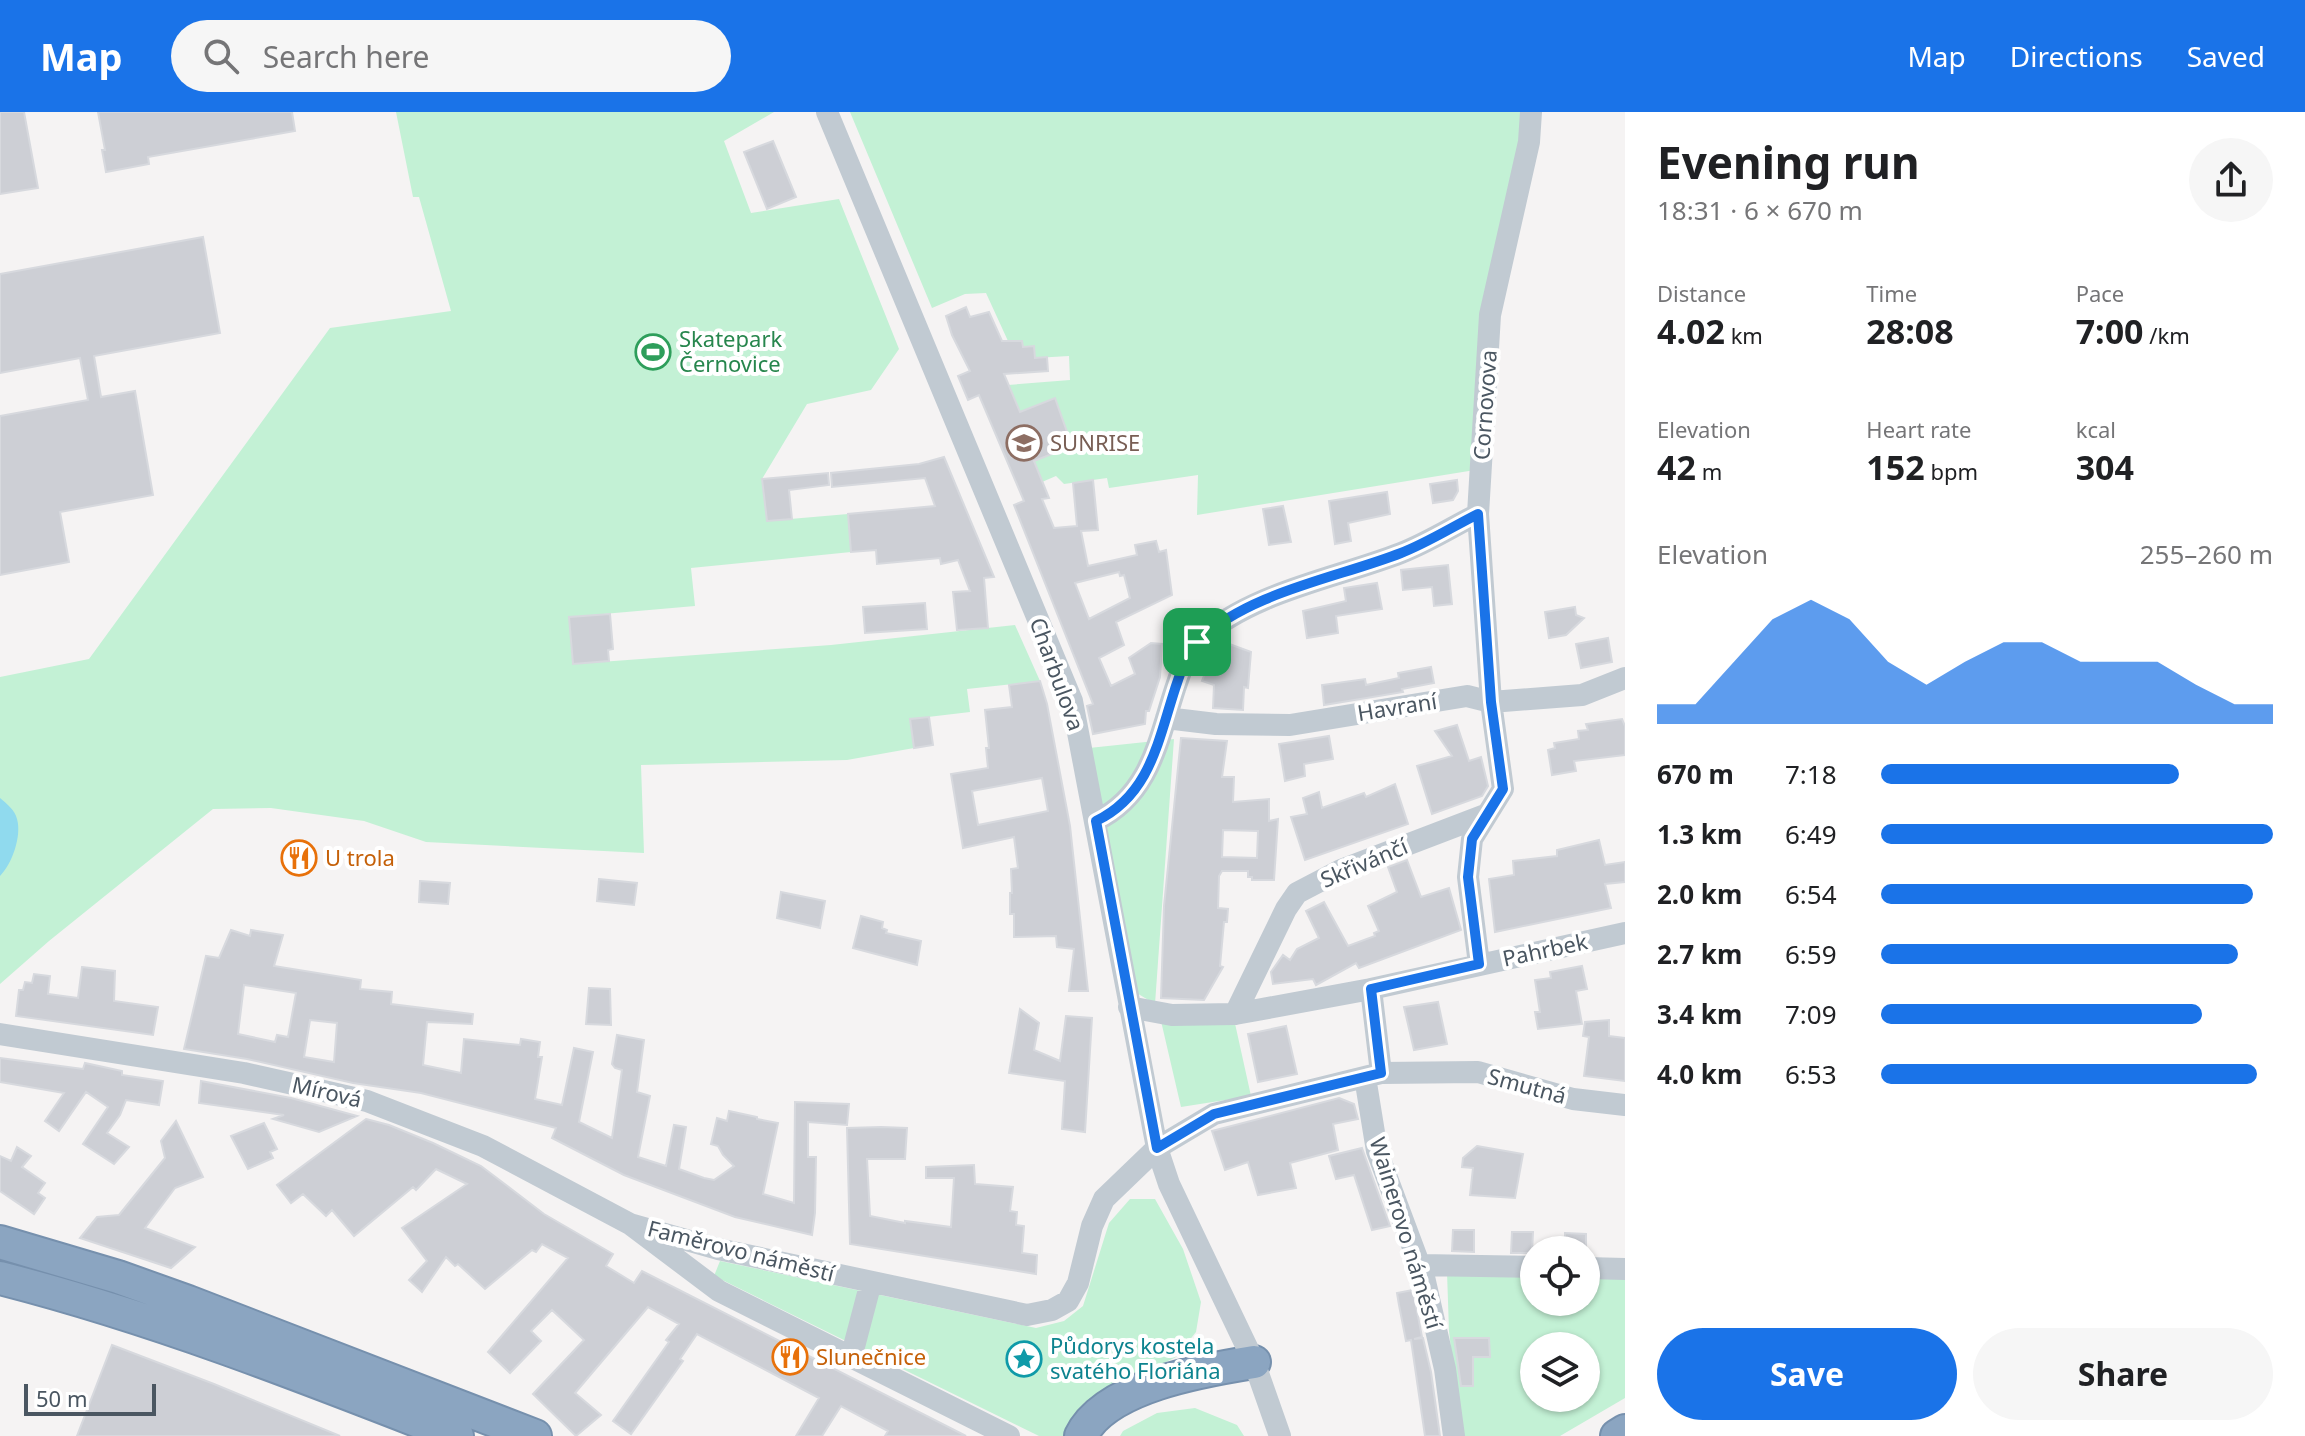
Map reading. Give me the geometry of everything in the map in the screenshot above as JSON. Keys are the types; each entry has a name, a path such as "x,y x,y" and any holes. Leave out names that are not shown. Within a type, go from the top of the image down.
{"highway":[{"path":"0,1242 174,1297 535,1436"},
{"path":"0,1278 179,1330 457,1436"},
{"path":"1081,1436 1100,1412 1123,1398 1179,1378 1254,1362"},
{"path":"1617,1436 1625,1431"}],"street":[{"name":"Charbulova","path":"827,112 1072,701 1157,1148 1169,1184 1254,1362 1280,1436"},
{"name":"Cornovova","path":"1485,815 1503,789 1491,702 1478,514 1490,315 1529,142 1531,112"},
{"path":"1096,821 1126,801 1146,776 1180,673 1197,642 1224,621 1270,598 1404,552 1478,514"},
{"name":"Havraní","path":"1166,718 1216,724 1290,725 1467,696 1491,702 1582,695 1625,678"},
{"path":"1479,964 1468,877 1472,839 1485,815"},
{"name":"Skřivánčí","path":"1235,1014 1286,909 1297,893 1341,870 1485,815"},
{"name":"Pahrbek","path":"1371,989 1625,933"},
{"path":"1129,1007 1172,1015 1235,1014 1371,989"},
{"name":"Wainerovo náměstí","path":"1371,989 1377,1151 1420,1265 1445,1369 1454,1436"},
{"name":"Mírová","path":"0,1034 244,1073 367,1101 483,1146 630,1224"},
{"name":"Smutná","path":"1373,1075 1478,1072 1573,1099 1625,1105"},
{"path":"1157,1148 1214,1114 1373,1075"},
{"name":"Faměrovo náměstí","path":"630,1224 718,1249 1027,1315 1052,1310 1068,1301 1078,1283 1092,1226 1104,1199 1157,1148"},
{"name":"Faměrovo náměstí","path":"630,1224 719,1291 1009,1436"},
{"path":"1420,1265 1520,1267"},
{"path":"1600,1268 1625,1269"},
{"path":"851,1358 871,1282"}],"green space":[{"path":"396,112 774,112 724,141 751,213 839,199 899,349 871,390 807,404 762,479 767,521 848,514 851,552 691,568 695,606 569,617 573,664 831,645 1015,625 1040,681 967,689 970,712 911,719 914,748 847,760 641,765 644,853 426,842 364,821 271,808 213,809 0,984 0,677 89,659 330,328 451,311 419,197 413,197"},
{"path":"850,112 1524,112 1475,470 1197,515 1198,475 1109,488 1107,478 1064,484 1056,476 1042,482 1034,461 1072,445 1055,399 1020,412 1008,385 1070,380 1069,356 1035,358 1034,346 1023,347 1022,341 1008,341 986,293 965,294 932,308"},
{"path":"1174,739 1155,1004 1135,992 1089,748"},
{"path":"1234,1019 1251,1096 1181,1107 1161,1021"},
{"path":"1130,1199 1155,1199 1183,1249 1201,1302 1196,1332 1176,1357 1085,1402 1066,1436 1039,1436 714,1276 720,1261 1036,1328 1064,1321 1083,1306 1109,1223"},
{"path":"1447,1272 1520,1272 1520,1316 1600,1316 1600,1272 1625,1272 1625,1398 1560,1436 1461,1436 1449,1331"},
{"path":"1195,1408 1237,1425 1244,1436 1120,1436 1123,1431 1157,1413"}],"water":[{"path":"0,798 14,813 18,833 15,849 0,876"}],"building":[{"path":"0,112 24,112 38,188 0,194"},
{"path":"98,112 292,112 295,131 148,157 149,164 106,172"},
{"path":"773,141 796,197 767,209 744,152"},
{"path":"203,237 220,333 94,356 101,397 135,391 153,495 60,512 69,562 0,575 0,416 88,400 80,358 0,373 0,274"},
{"path":"966,307 970,317 989,312 1002,341 1022,341 1023,347 1034,346 1035,358 1047,357 1048,371 1004,374 1020,412 1055,398 1072,446 1034,461 1049,498 1042,499 1054,528 1077,526 1073,483 1093,480 1098,530 1081,531 1088,566 1137,555 1135,545 1156,541 1159,552 1166,550 1172,595 1116,622 1124,645 1099,658 1111,686 1135,674 1129,658 1151,643 1162,644 1160,677 1149,711 1146,711 1145,724 1093,734 1087,706 1093,704 1014,505 1024,501 979,395 968,400 958,376 970,371 946,316","holes":["1119,572 1120,576 1124,575 1130,598 1089,619 1075,583"]},
{"path":"944,457 994,577 984,578 988,628 957,630 953,592 970,591 958,560 941,564 940,558 877,564 876,550 851,552 848,514 935,506 925,478 832,487 831,473 919,464"},
{"path":"828,473 829,485 789,490 792,519 767,521 762,479"},
{"path":"1457,480 1458,491 1453,500 1433,503 1430,484"},
{"path":"1387,492 1390,514 1348,523 1351,541 1335,544 1329,501"},
{"path":"1283,506 1291,542 1269,545 1263,509"},
{"path":"1448,565 1452,604 1434,606 1432,587 1403,590 1401,570"},
{"path":"1377,583 1382,609 1336,616 1338,633 1307,638 1303,611 1346,601 1344,588"},
{"path":"925,603 927,629 865,633 863,607"},
{"path":"1575,607 1576,615 1584,618 1566,635 1549,638 1545,612"},
{"path":"610,614 613,649 608,650 609,661 573,664 569,617"},
{"path":"1608,638 1612,662 1581,668 1576,644"},
{"path":"1221,641 1251,652 1243,710 1213,708 1214,685 1202,681 1216,645"},
{"path":"1431,667 1434,683 1402,689 1403,692 1324,705 1322,685 1365,679 1366,685 1399,678 1398,673"},
{"path":"1040,681 1047,704 1070,826 1088,991 1069,991 1074,949 1057,947 1056,936 1014,937 1014,914 1010,914 1011,869 1018,868 1014,837 963,848 951,774 988,768 985,710 1012,707 1009,685","holes":["1042,778 1048,811 978,825 972,791"]},
{"path":"929,717 933,745 914,748 910,719"},
{"path":"1622,719 1625,726 1625,755 1574,761 1576,771 1552,775 1548,750 1555,748 1554,743 1579,739 1578,731 1588,730 1586,724"},
{"path":"1457,725 1469,761 1481,757 1488,786 1482,796 1432,814 1417,766 1452,756 1435,731"},
{"path":"1329,736 1333,759 1304,764 1305,776 1285,781 1279,744"},
{"path":"1181,738 1227,741 1222,777 1234,777 1233,802 1269,799 1269,821 1278,819 1274,880 1252,880 1248,877 1248,871 1222,871 1219,876 1218,908 1228,909 1220,966 1223,967 1204,1000 1161,998 1164,906","holes":["1223,830 1258,831 1257,858 1222,857"]},
{"path":"1395,784 1408,824 1305,860 1291,817 1307,814 1303,798 1319,792 1322,808 1364,793 1366,797"},
{"path":"1599,840 1605,865 1625,862 1625,882 1605,884 1611,908 1495,932 1489,879 1514,875 1513,861 1557,856 1557,850"},
{"path":"1407,860 1421,897 1449,888 1461,930 1359,968 1356,963 1316,985 1313,979 1273,984 1271,972 1283,955 1290,960 1297,949 1319,938 1306,911 1324,902 1348,946 1375,936 1374,933 1379,931 1368,906 1397,892 1388,867"},
{"path":"599,879 637,883 634,905 597,901"},
{"path":"420,881 450,883 448,904 419,902"},
{"path":"781,892 825,901 820,928 777,918"},
{"path":"861,916 883,922 882,928 887,930 886,933 921,941 917,965 853,948"},
{"path":"231,930 250,936 251,930 283,935 274,966 361,980 360,989 392,992 391,1004 473,1014 472,1024 427,1022 423,1065 461,1073 464,1039 520,1045 521,1039 540,1042 538,1057 542,1057 535,1099 562,1105 574,1048 593,1052 579,1122 612,1138 622,1070 612,1064 617,1035 644,1040 637,1092 650,1096 638,1157 666,1166 674,1125 686,1127 679,1169 714,1180 734,1166 718,1146 711,1144 717,1118 727,1121 729,1111 778,1123 763,1194 794,1203 795,1102 849,1104 847,1125 808,1122 808,1157 816,1157 812,1235 735,1217 624,1175 552,1138 556,1128 421,1093 353,1083 247,1059 184,1049 206,956 219,958","holes":["244,985 296,993 288,1037 277,1035 275,1042 238,1034","310,1020 337,1023 334,1062 304,1057"]},
{"path":"1582,966 1587,989 1576,991 1582,1024 1538,1029 1535,1012 1540,1012 1535,980 1551,978 1550,972"},
{"path":"82,967 115,971 114,1001 158,1007 153,1035 16,1016 19,990 23,990 25,982 32,983 34,974 50,976 48,994 78,998"},
{"path":"589,988 610,989 611,1025 586,1024"},
{"path":"1438,1002 1447,1044 1414,1050 1404,1007"},
{"path":"1020,1009 1039,1023 1034,1050 1060,1061 1066,1016 1092,1018 1085,1132 1062,1129 1065,1081 1009,1073"},
{"path":"1609,1020 1609,1036 1625,1038 1625,1081 1584,1076 1589,1037 1583,1036 1585,1022"},
{"path":"1286,1026 1297,1074 1258,1082 1248,1034"},
{"path":"0,1058 83,1069 85,1063 122,1071 122,1075 163,1081 159,1105 126,1100 107,1133 129,1147 114,1164 83,1144 108,1107 86,1092 59,1131 45,1121 64,1093 0,1082"},
{"path":"201,1081 291,1098 357,1116 319,1132 273,1119 284,1115 199,1103"},
{"path":"1339,1098 1354,1104 1358,1119 1333,1124 1338,1150 1290,1163 1296,1188 1258,1195 1248,1162 1225,1170 1212,1131"},
{"path":"366,1119 389,1125 481,1166 544,1214 613,1254 606,1266 634,1283 642,1271 966,1436 885,1436 888,1431 841,1406 822,1436 796,1436 819,1398 697,1334 680,1359 683,1361 631,1434 613,1421 679,1324 648,1307 575,1393 601,1415 576,1436 533,1394 584,1340 552,1310 531,1331 541,1341 510,1373 488,1352 568,1258 542,1244 536,1252 532,1250 485,1289 446,1257 422,1292 409,1280 427,1261 402,1228 467,1184 436,1169 416,1190 413,1187 354,1236 332,1210 326,1216 303,1194 291,1203 277,1185"},
{"path":"176,1121 203,1177 175,1188 145,1228 195,1247 171,1268 80,1238 97,1217 119,1215 165,1158 161,1141"},
{"path":"264,1123 277,1149 270,1152 273,1158 248,1169 231,1136"},
{"path":"847,1128 907,1128 905,1159 867,1159 870,1216 951,1227 954,1178 926,1178 926,1167 974,1165 975,1184 1013,1187 1010,1211 1017,1212 1016,1225 1024,1226 1022,1253 1037,1255 1036,1274 850,1244"},
{"path":"1477,1146 1523,1154 1515,1198 1470,1195 1473,1168 1462,1167 1463,1158"},
{"path":"17,1147 31,1156 22,1167 45,1183 38,1193 45,1198 34,1214 0,1191 0,1156 11,1161"},
{"path":"1362,1148 1390,1226 1372,1230 1354,1175 1336,1179 1329,1156"},
{"path":"1453,1230 1474,1230 1474,1252 1452,1251"},
{"path":"1512,1232 1533,1232 1533,1236 1520,1236 1520,1253 1511,1253"},
{"path":"1565,1233 1586,1234 1586,1236 1565,1236"},
{"path":"1413,1290 1422,1337 1414,1339 1423,1338 1440,1436 1425,1436 1411,1340 1406,1341 1399,1305 1397,1293"},
{"path":"1454,1338 1489,1338 1490,1357 1473,1357 1473,1386 1461,1386"},
{"path":"112,1345 214,1384 340,1436 77,1436"}],"place":[{"name":"Skatepark Černovice","path":"653,352"},
{"name":"SUNRISE","path":"1024,443"},
{"name":"U trola","path":"299,858"},
{"name":"Slunečnice","path":"790,1357"},
{"name":"Půdorys kostela svatého Floriána","path":"1024,1359"}],"route":[{"path":"1478,514 1491,702 1503,789 1472,839 1468,877 1479,964 1371,989 1381,1073 1214,1114 1157,1148 1096,821 1126,801 1146,776 1180,673 1197,642 1224,621 1270,598 1404,552 1478,514"}]}
